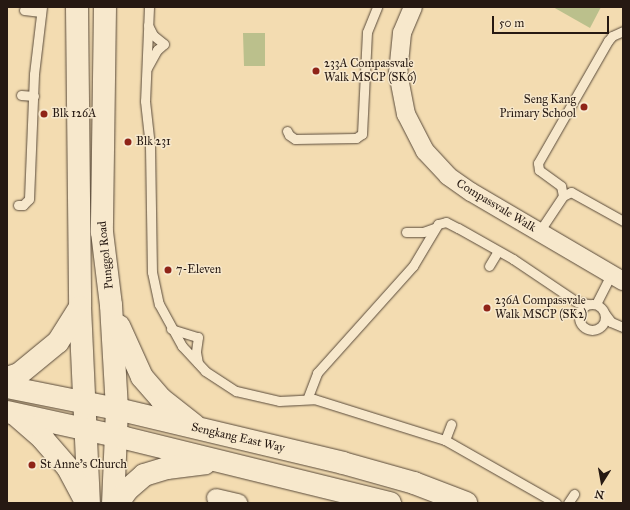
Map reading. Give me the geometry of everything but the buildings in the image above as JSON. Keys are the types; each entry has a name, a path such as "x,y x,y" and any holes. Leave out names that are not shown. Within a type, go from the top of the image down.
{"main road":[{"name":"Punggol Road","path":"77,7 80,307 88,503"},
{"name":"Punggol Road","path":"105,7 102,232 111,305 117,409 113,503"},
{"path":"111,305 130,354 142,376 161,399 198,429"},
{"path":"7,378 19,374 58,342 80,307"},
{"name":"Sengkang East Way","path":"7,387 117,409 343,463 414,483 466,503"},
{"path":"12,413 116,436 390,503"},
{"path":"12,413 43,439 68,468 88,503"},
{"path":"118,503 127,490 144,476 167,468 218,462"}],"street":[{"name":"Compassvale Walk","path":"413,7 402,33 398,73 406,114 425,151 448,176 617,278"},
{"path":"216,498 238,503"}],"lane":[{"path":"149,7 144,101 150,146 152,272 159,304 171,330 199,365 220,383 251,396 283,401 308,397 445,440 556,503"},
{"path":"287,131 295,138 334,139 356,138 364,130 367,32 377,7"},
{"path":"18,205 24,205 29,199 34,96 42,9 24,10"},
{"path":"145,72 151,60 164,44 153,35 148,24"},
{"path":"563,196 558,183 542,173 538,163 608,41 612,36 623,31"},
{"path":"21,95 34,96"},
{"path":"327,132 334,139"},
{"path":"539,232 563,196 575,193 623,221"},
{"path":"406,232 424,232 442,223 451,223 498,251 577,302 592,304 605,314 611,322 623,327"},
{"path":"308,397 310,385 317,373 413,266 434,228"},
{"path":"489,266 498,251"},
{"path":"605,314 602,326 594,330 585,329 580,322 579,313 592,304 617,278"},
{"path":"171,330 198,337 196,352 199,365"},
{"path":"445,440 452,424"},
{"path":"568,503 574,494"}],"green space":[{"path":"553,7 601,7 590,28"},
{"path":"243,33 265,33 265,66 244,66"}],"place":[{"name":"233A Compassvale Walk MSCP (SK6)","path":"316,71"},
{"name":"Seng Kang Primary School","path":"584,107"},
{"name":"Blk 126A","path":"44,114"},
{"name":"Blk 231","path":"128,142"},
{"name":"7-Eleven","path":"168,270"},
{"name":"236A Compassvale Walk MSCP (SK2)","path":"487,308"},
{"name":"St Anne's Church","path":"32,465"}]}
